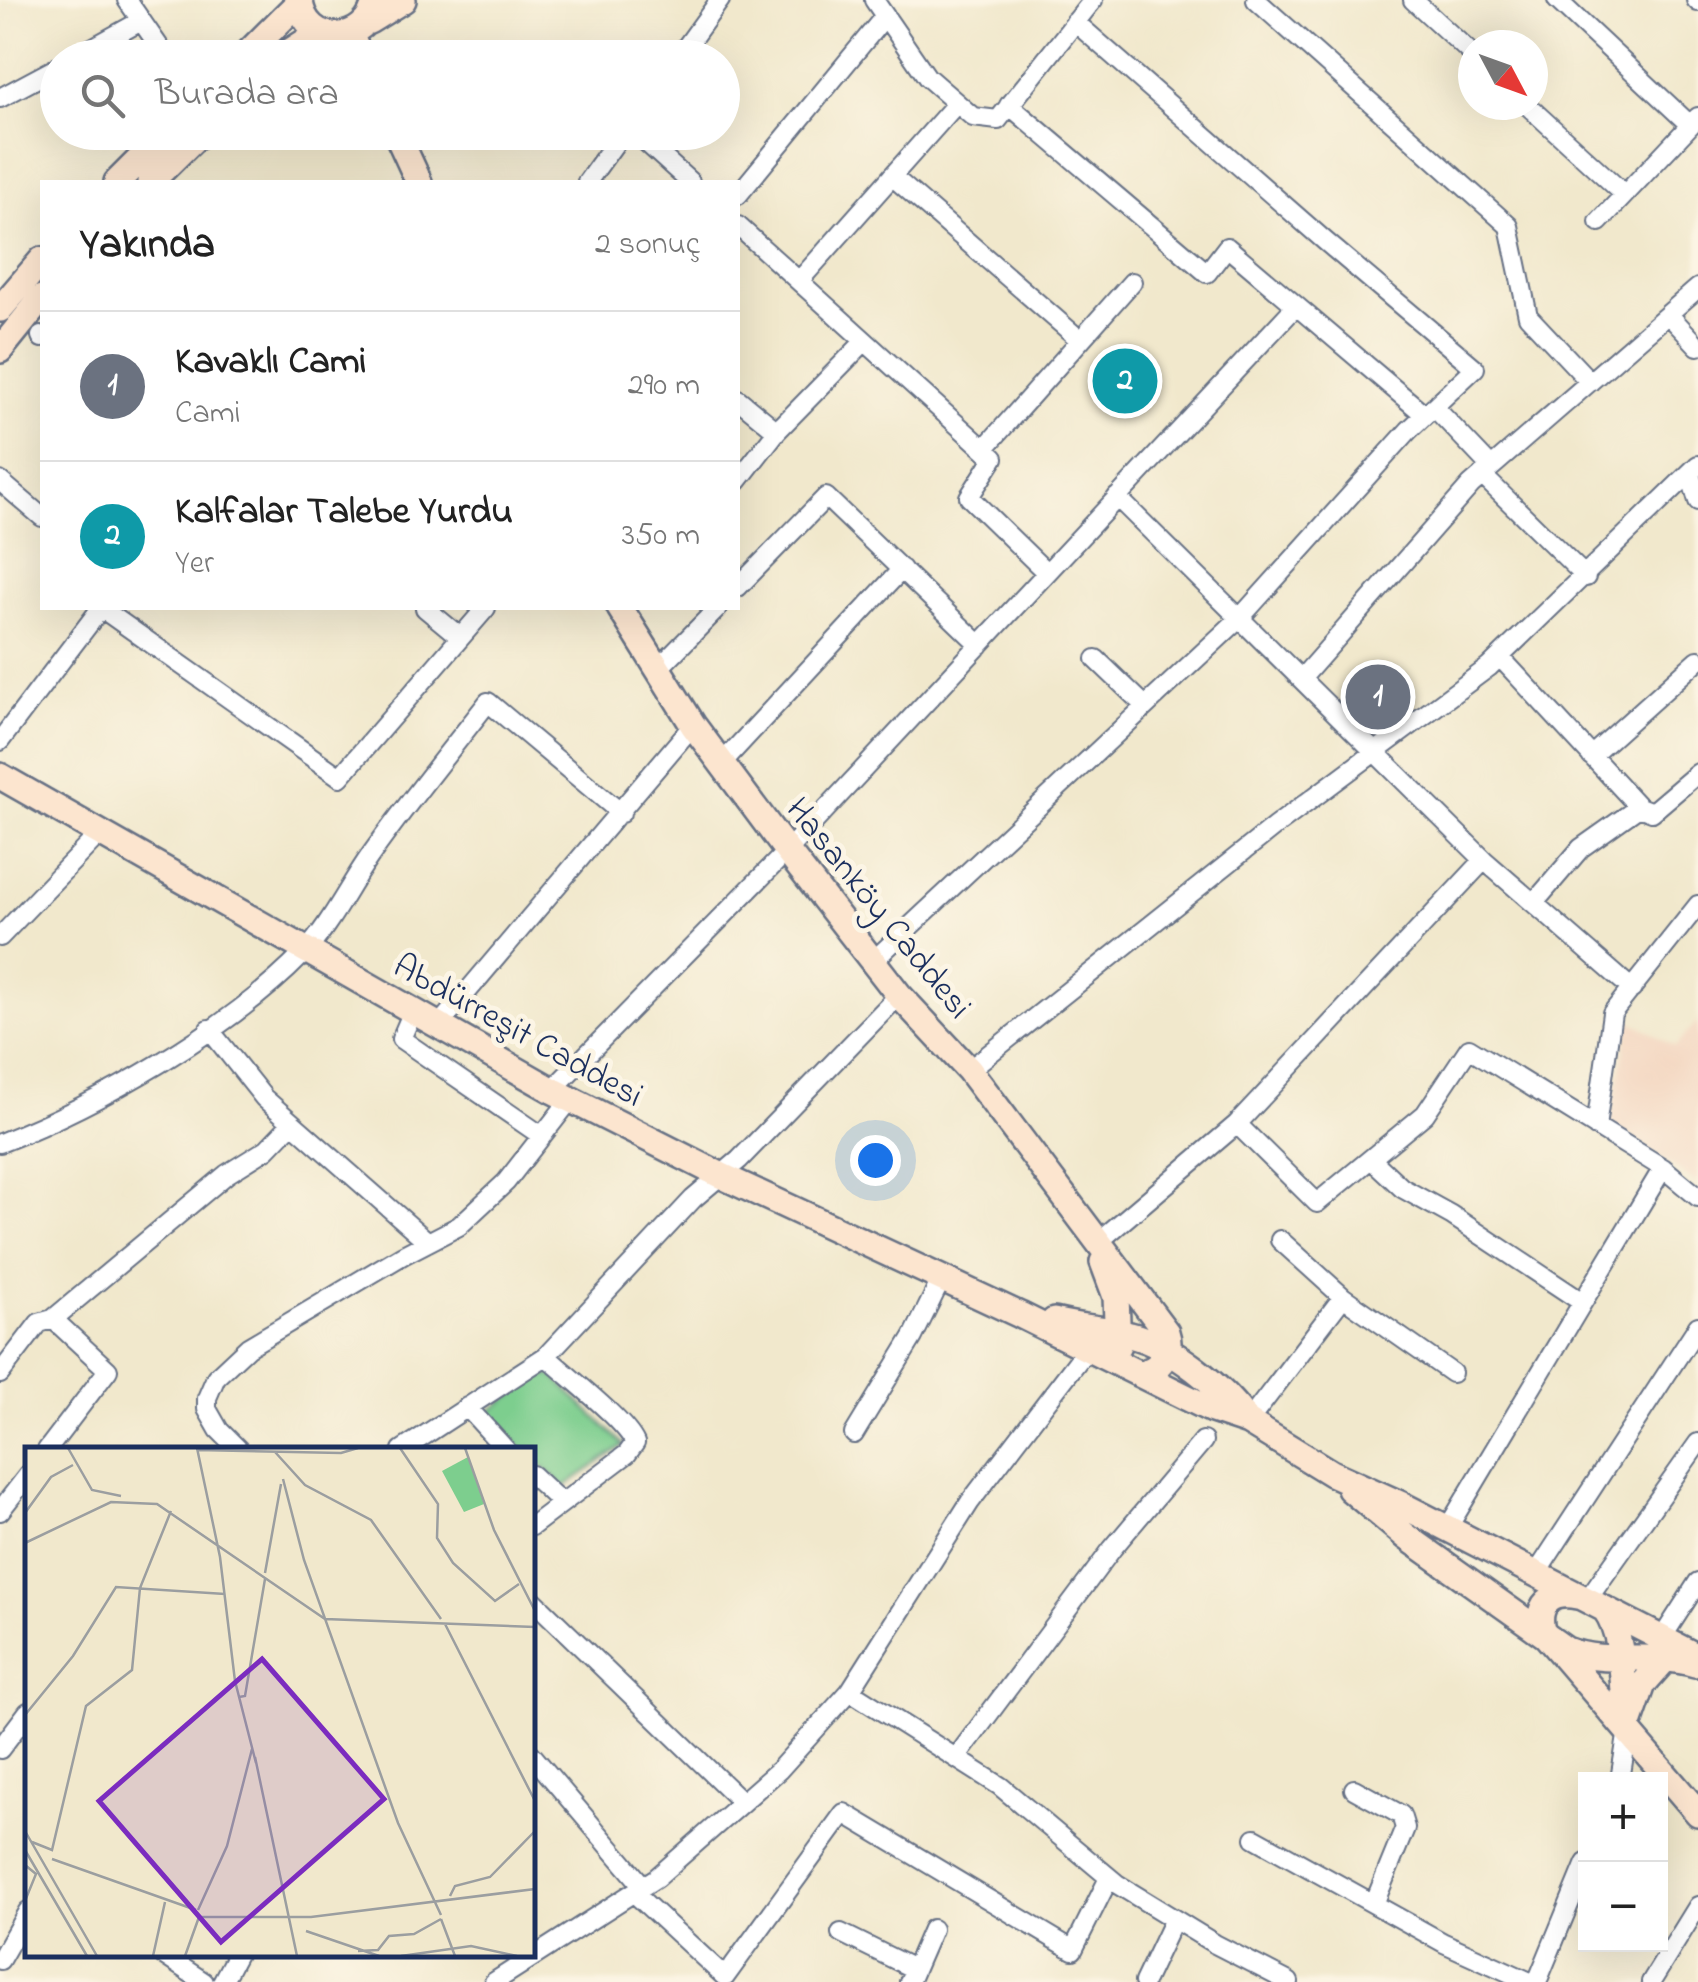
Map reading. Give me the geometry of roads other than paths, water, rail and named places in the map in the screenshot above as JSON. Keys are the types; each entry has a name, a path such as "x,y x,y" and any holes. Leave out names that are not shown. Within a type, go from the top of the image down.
{"main road":[{"path":"308,40 356,30 403,0"},
{"path":"261,40 300,1 306,20 356,30"},
{"path":"119,180 149,150"},
{"path":"152,180 183,150"},
{"path":"404,150 418,180"},
{"path":"0,308 40,262"},
{"path":"0,350 40,300"},
{"name":"Hasanköy Caddesi","path":"624,610 656,670 693,725 898,995 969,1070 1097,1244 1124,1274 1167,1342"},
{"name":"Abdürreşit Caddesi","path":"0,776 561,1095 940,1280 1084,1338 1135,1371 1212,1410 1248,1422"},
{"name":"Hasanköy Caddesi","path":"1097,1244 1116,1298 1120,1352 1135,1371"},
{"path":"1084,1338 1105,1317 1116,1298"},
{"name":"Abdürreşit Caddesi","path":"1084,1338 1118,1332 1167,1342 1248,1422 1331,1473 1590,1601 1664,1648"},
{"path":"1135,1371 1155,1367 1167,1342"},
{"name":"Abdürreşit Caddesi","path":"1331,1473 1390,1524 1547,1639 1698,1813"},
{"path":"1628,1730 1620,1657 1616,1625 1590,1601 1554,1595 1543,1605 1540,1626 1547,1639 1575,1654 1620,1657 1664,1648 1698,1657"},
{"path":"1664,1648 1698,1666"},
{"path":"1628,1730 1637,1694 1664,1648"}],"street":[{"path":"127,0 155,40"},
{"path":"691,40 720,0"},
{"path":"874,0 927,78 974,117 998,120 1092,0"},
{"path":"1256,0 1509,226 1528,316 1590,382"},
{"path":"1414,0 1458,41"},
{"path":"1557,0 1694,121 1599,222"},
{"path":"740,193 885,16"},
{"path":"106,40 141,20"},
{"path":"873,961 1240,618 1430,411 1476,368 1324,241 1075,22"},
{"path":"0,98 40,76"},
{"path":"799,281 957,103"},
{"path":"1010,105 1207,272 1227,247 1430,411 1586,577"},
{"path":"1544,120 1624,194"},
{"path":"588,180 611,150"},
{"path":"655,150 688,180"},
{"path":"892,176 1080,340"},
{"path":"740,228 994,458 969,497 1046,572"},
{"path":"984,449 1132,282"},
{"path":"1301,678 1486,471 1698,288"},
{"path":"236,1447 219,1430 207,1409 216,1377 248,1347 459,1226 506,1182 542,1136 561,1095 1296,306"},
{"path":"1668,314 1698,346"},
{"path":"740,478 777,431 865,341"},
{"path":"740,401 777,431"},
{"path":"1694,469 1698,501"},
{"path":"969,1070 1274,827 1500,657 1694,469"},
{"path":"0,481 40,515"},
{"path":"740,585 826,497 980,644"},
{"path":"1117,497 1484,860 1632,988"},
{"path":"722,763 902,569"},
{"path":"0,741 99,610"},
{"path":"104,610 340,777 484,610"},
{"path":"427,610 460,637"},
{"path":"656,670 716,610"},
{"path":"1500,657 1639,807 1652,812 1698,773"},
{"path":"1096,659 1145,706"},
{"path":"1591,756 1698,660"},
{"path":"1,1144 105,1096 209,1029 275,980 306,950 372,853 488,702 621,813"},
{"path":"438,1025 693,725"},
{"path":"1534,903 1580,848 1639,807"},
{"path":"0,937 99,834"},
{"path":"1097,1244 1237,1124 1484,860"},
{"path":"1596,1127 1612,1013 1698,906"},
{"path":"407,1447 546,1356 694,1199 898,995"},
{"path":"413,1011 401,1039 542,1136"},
{"path":"209,1029 264,1098 428,1242"},
{"path":"1237,1124 1317,1203 1425,1114 1468,1048 1664,1168 1698,1196"},
{"path":"0,1374 39,1323 54,1319 227,1174 266,1149 292,1123"},
{"path":"1371,1159 1402,1188 1451,1215 1582,1302"},
{"path":"1448,1529 1664,1168"},
{"path":"1280,1240 1343,1298 1452,1373"},
{"path":"854,1434 913,1337 940,1280"},
{"path":"1248,1422 1343,1298"},
{"path":"49,1447 108,1370 54,1319"},
{"path":"1536,1574 1698,1326"},
{"path":"535,1949 638,1890 779,1770 850,1691 970,1502 1084,1338"},
{"path":"535,1524 627,1454 634,1444 612,1416 546,1356"},
{"path":"467,1408 503,1447"},
{"path":"956,1758 1112,1549 1203,1441"},
{"path":"1590,1601 1698,1443"},
{"path":"535,1478 562,1503"},
{"path":"0,1511 25,1479"},
{"path":"1664,1648 1698,1582"},
{"path":"535,1601 742,1802"},
{"path":"850,1691 1000,1786 1110,1878 1174,1919 1289,1982"},
{"path":"0,1749 25,1716"},
{"path":"1621,1772 1628,1730"},
{"path":"535,1760 638,1890 725,1977 844,1813 1072,1950 1110,1878"},
{"path":"1354,1789 1400,1814 1405,1828 1374,1904"},
{"path":"1255,1838 1444,1942 1534,1982 1578,1882"},
{"path":"1651,1982 1698,1906"},
{"path":"0,1960 25,1916"},
{"path":"1144,1982 1174,1919"},
{"path":"842,1933 912,1975 932,1930"},
{"path":"166,1957 204,1982"},
{"path":"222,1982 234,1957"},
{"path":"494,1982 515,1961"}],"place":[{"name":"Kalfalar Talebe Yurdu","path":"1125,381"},
{"name":"Kavaklı Cami","path":"1378,697"}]}
